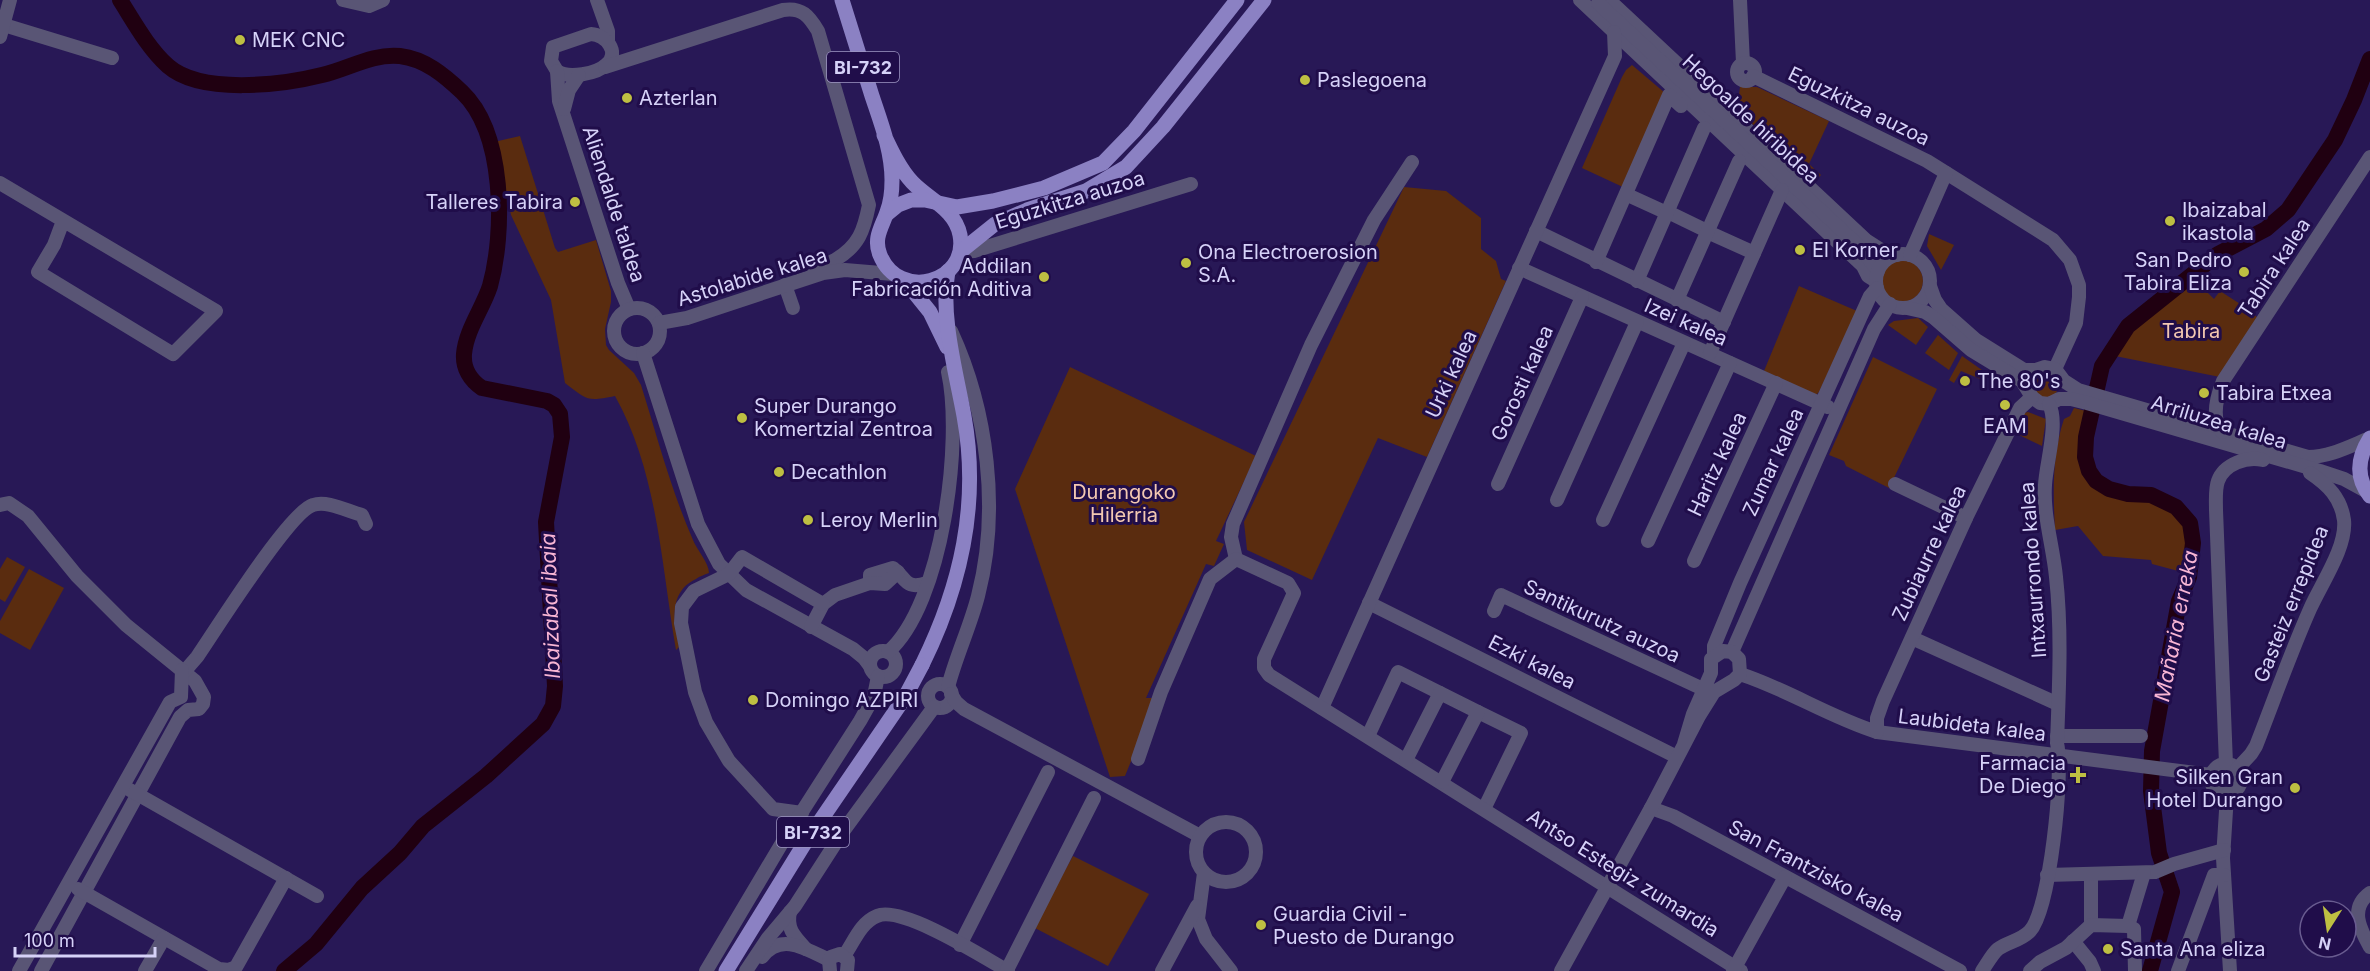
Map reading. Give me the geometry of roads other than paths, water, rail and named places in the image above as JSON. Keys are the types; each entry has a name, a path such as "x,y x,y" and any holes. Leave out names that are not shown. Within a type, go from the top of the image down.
{"main road":[{"name":"BI-732","path":"842,0 889,150 891,202 880,225 877,237 878,251 884,264 899,277 944,329"},
{"path":"887,214 898,205 911,200 925,200 957,207 993,201 1044,188 1103,163 1134,131 1237,0"},
{"path":"960,252 995,224 1027,210 1086,191 1126,167 1163,127 1264,0"},
{"name":"BI-732","path":"726,971 803,846 905,697 947,612 959,571 968,518 970,464 954,364 944,329 948,271 960,252 961,238 957,224 950,213 924,194 906,174 884,135"},
{"path":"899,277 928,282 948,271"},
{"path":"2368,493 2360,478 2359,464 2362,450 2370,438"}],"street":[{"path":"10,0 2,31 111,58"},
{"path":"343,0 369,6 383,0"},
{"path":"584,35 594,16 596,0"},
{"path":"596,0 608,31 611,58 604,67"},
{"path":"1580,0 1780,194 1863,266 1868,276 1877,280"},
{"name":"Hegoalde hiribidea","path":"1594,0 1861,248 1877,280"},
{"path":"1609,0 1867,241 1881,250 1903,255 1924,264 1929,275 1929,286 1928,292 1919,303 1907,308 1890,304 1884,300 1877,280 1883,263 1903,255 1946,173"},
{"name":"Eguzkitza auzoa","path":"1740,0 1743,63 1737,68 1738,77 1746,80 1753,76 1927,161 2053,240 2066,253 2079,285 2079,313 2055,369"},
{"path":"557,71 566,75 579,75 783,10 802,11 818,31 869,205 864,229 851,249 819,267 818,274"},
{"path":"1614,32 1615,56 1624,51 1634,51"},
{"path":"584,35 597,34 624,51 646,53"},
{"name":"Aliendalde taldea","path":"584,35 553,47 551,61 557,71 559,101 618,283 629,309"},
{"name":"Urki kalea","path":"1322,708 1615,56"},
{"name":"Aliendalde taldea","path":"563,112 568,90 579,75"},
{"name":"Hegoalde hiribidea","path":"1596,262 1669,95 1739,161 1780,194"},
{"name":"Hegoalde hiribidea","path":"1637,281 1669,214 1704,128"},
{"name":"Tabira kalea","path":"2216,404 2223,381 2370,157"},
{"name":"Hegoalde hiribidea","path":"1677,300 1710,233 1739,161"},
{"path":"1138,759 1161,692 1210,579 1236,559 1231,537 1233,524 1311,345 1374,220 1412,162"},
{"path":"0,183 180,288 216,312 173,354 38,272 54,245 63,221"},
{"name":"Eguzkitza auzoa","path":"960,252 974,250 1191,184"},
{"path":"1710,353 1780,194"},
{"path":"1632,197 1754,254"},
{"path":"1536,231 1724,322"},
{"path":"818,274 856,254 866,243 877,237"},
{"name":"Izei kalea","path":"1519,268 1838,412"},
{"name":"Astolabide kalea","path":"659,323 687,318 818,274 845,270 899,277"},
{"name":"Zumar kalea","path":"1714,656 1714,646 1740,583 1877,280"},
{"path":"785,285 793,308"},
{"path":"1929,286 1941,309 1976,340 2016,367 2024,370 2045,367 2055,369"},
{"name":"Gorosti kalea","path":"1498,484 1582,297"},
{"path":"1732,652 1874,329 1890,304"},
{"name":"Arriluzea kalea","path":"1907,308 1925,312 1933,317 1971,350 2022,381 2040,403 2087,398 2344,479 2368,493"},
{"path":"629,309 617,319 614,326 616,341 627,352 643,353 698,524 719,564 746,590 853,649 878,673 900,679 922,692 936,705 962,709 1200,836"},
{"name":"Astolabide kalea","path":"629,309 643,309 655,317 659,323 660,331 655,345 643,353"},
{"path":"1557,500 1637,322"},
{"path":"706,971 874,696 878,673 871,658 884,651 908,630 920,603 945,519 951,467 953,427 951,382 944,329"},
{"path":"746,971 768,938 790,912 844,830 936,705 950,702 945,688 979,593 989,515 987,465 981,430 961,352 944,329"},
{"path":"1603,520 1684,343"},
{"path":"1648,541 1730,363"},
{"name":"Arriluzea kalea","path":"2055,369 2064,381 2087,398"},
{"path":"2030,393 2029,378 2036,370"},
{"path":"2054,402 2064,391 2064,381"},
{"name":"Haritz kalea","path":"1694,561 1776,383"},
{"name":"Zubiaurre kalea","path":"1877,732 1877,718 1882,701 1966,518 2020,408 2030,393"},
{"name":"Intxaurrondo kalea","path":"1982,971 1999,949 2032,930 2047,875 2060,786 2057,736 2056,576 2045,499 2054,402"},
{"path":"2196,425 2212,412 2216,404"},
{"path":"2216,404 2218,427 2222,432"},
{"name":"Arriluzea kalea","path":"2117,407 2196,425 2300,455 2319,457 2370,438"},
{"path":"2231,766 2216,767 2211,776 2214,789 2227,795 2232,794 2239,787 2241,777 2231,766 2216,510 2217,481 2231,465 2243,460 2259,459 2291,463"},
{"name":"Gasteiz errepidea","path":"2231,766 2251,754 2256,746 2310,609 2342,540 2344,519 2336,495 2324,483 2291,463"},
{"path":"1895,484 1966,518"},
{"path":"0,505 9,504 19,508 77,576 126,624 195,681 204,697 199,709 188,710 180,717 40,971"},
{"path":"188,710 182,705 183,671 197,657 264,558 306,508 320,504 362,514 366,524"},
{"path":"802,813 773,809 729,761 706,722 695,692 681,623 682,607 694,591 729,574 742,557 823,604"},
{"name":"Antso Estegiz zumardia","path":"1236,559 1288,583 1294,593 1264,659 1264,668 1269,675 1442,782 1736,970"},
{"path":"870,584 870,575 887,568 893,568 906,582 913,585 927,583"},
{"path":"885,584 897,572"},
{"path":"811,627 823,604 835,595 870,584 885,584 911,593 920,603"},
{"name":"Santikurutz auzoa","path":"1494,610 1501,595 1703,689"},
{"name":"Ezki kalea","path":"1369,603 1680,751"},
{"path":"1912,638 2058,704"},
{"path":"853,649 884,651 894,656 896,664 894,671 878,673"},
{"path":"1561,971 1714,692 1740,674 1741,664 1732,652 1723,651 1714,656 1710,664 1711,673 1680,751"},
{"path":"896,664 908,675 925,683 945,688 960,706 976,716"},
{"path":"1368,736 1398,672 1521,733 1484,809"},
{"path":"1711,673 1717,680 1727,683"},
{"name":"Laubideta kalea","path":"1740,674 1764,681 1842,720 1877,732 2211,776"},
{"path":"19,971 170,702 181,697 184,691 191,688 200,691"},
{"path":"936,705 930,689 945,688"},
{"path":"1406,760 1440,693"},
{"path":"1442,782 1478,712"},
{"path":"2057,736 2141,736"},
{"path":"960,945 1048,772"},
{"path":"123,787 317,896"},
{"path":"2227,795 2224,875 2230,971"},
{"path":"844,956 862,928 874,917 886,914 906,917 1008,971 1094,798"},
{"name":"San Frantzisko kalea","path":"1652,808 1673,816 1960,971"},
{"path":"1234,822 1250,832 1255,840 1257,850 1252,868 1238,880 1219,881 1204,873 1198,864 1196,855 1200,836 1215,824 1234,822"},
{"path":"2047,875 2144,873 2224,850"},
{"path":"1204,873 1198,919 1202,932 1231,971"},
{"path":"2128,926 2144,873"},
{"path":"2091,874 2091,925"},
{"path":"2178,971 2214,875 2224,875"},
{"path":"1736,970 1785,877"},
{"path":"68,884 219,969 229,970 236,967 286,878"},
{"path":"1162,971 1192,912 1219,881"},
{"path":"2370,893 2364,898 2357,916 2359,928 2370,947"},
{"path":"790,912 788,919 793,935 806,949 829,966 836,954 844,956 849,965 848,971"},
{"path":"2030,971 2040,962 2066,948 2091,925 2128,926 2134,929 2135,971"},
{"path":"145,971 164,938"},
{"path":"2073,941 2090,962 2094,971"},
{"path":"752,971 771,946 782,943 806,949"}],"waterway":[{"name":"Ibaizabal ibaia","path":"120,0 161,59 182,75 200,81 242,85 286,82 322,75 380,57 400,56 426,64 462,92 476,110 487,132 494,157 499,212 495,264 490,286 465,345 466,369 482,388 547,401 554,405 560,414 562,437 546,522 555,686 553,706 543,724 486,776 423,826 400,853 362,888 316,944 284,971"},
{"name":"Mañaria erreka","path":"2150,971 2172,892 2159,853 2151,791 2152,751 2179,601 2189,577 2193,543 2190,523 2176,507 2151,495 2128,494 2109,489 2096,481 2089,471 2085,457 2086,437 2102,366 2128,326 2218,254 2266,229 2288,210 2335,140 2370,59"}],"place":[{"name":"MEK CNC","path":"240,40"},
{"name":"Paslegoena","path":"1305,80"},
{"name":"Azterlan","path":"627,98"},
{"name":"Talleres Tabira","path":"575,202"},
{"name":"Ibaizabal ikastola","path":"2170,221"},
{"name":"El Korner","path":"1800,250"},
{"name":"Ona Electroerosion S.A.","path":"1186,263"},
{"name":"San Pedro Tabira Eliza","path":"2244,272"},
{"name":"Addilan Fabricación Aditiva","path":"1044,277"},
{"name":"The 80's","path":"1965,381"},
{"name":"Tabira Etxea","path":"2204,393"},
{"name":"EAM","path":"2005,405"},
{"name":"Super Durango Komertzial Zentroa","path":"742,418"},
{"name":"Decathlon","path":"779,472"},
{"name":"Leroy Merlin","path":"808,520"},
{"name":"Domingo AZPIRI","path":"753,700"},
{"name":"Farmacia De Diego","path":"2078,775"},
{"name":"Silken Gran Hotel Durango","path":"2295,788"},
{"name":"Guardia Civil - Puesto de Durango","path":"1261,925"},
{"name":"Santa Ana eliza","path":"2108,949"}],"park label":[{"name":"Tabira","path":"2191,331"},
{"name":"Durangoko Hilerria","path":"1124,504"}]}
